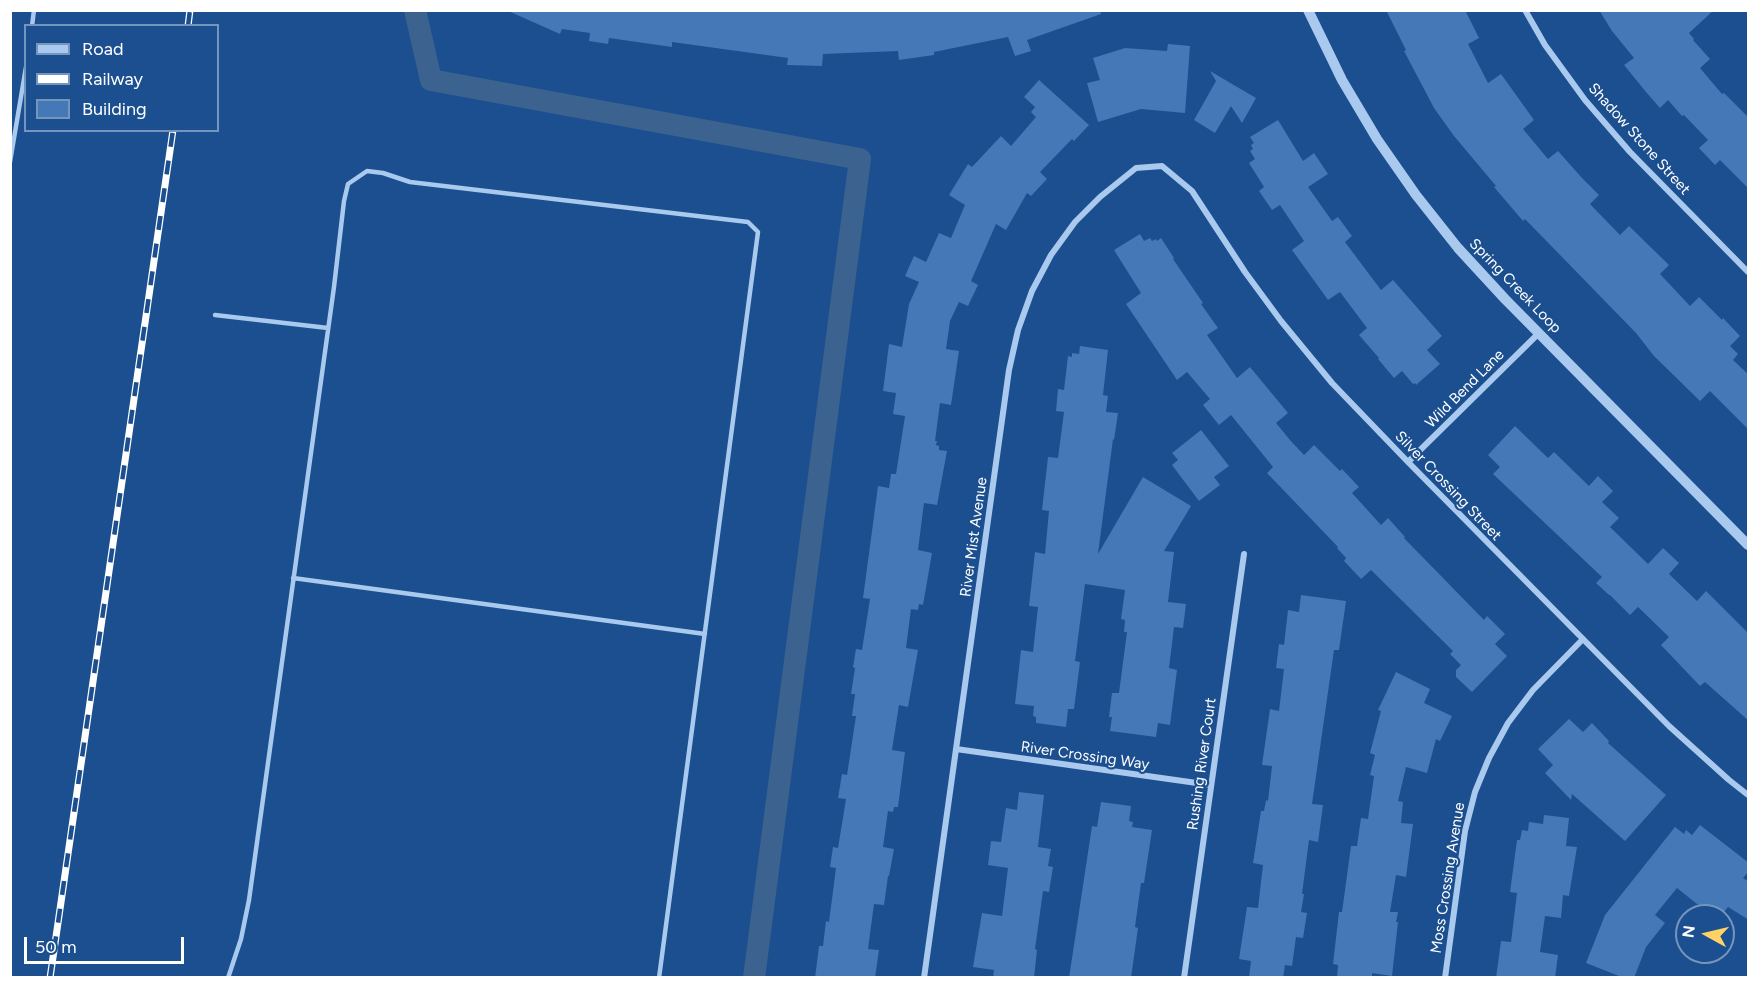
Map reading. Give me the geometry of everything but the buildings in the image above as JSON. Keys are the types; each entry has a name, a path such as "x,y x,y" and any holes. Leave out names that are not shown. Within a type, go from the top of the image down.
{"street":[{"name":"Spring Creek Loop","path":"1308,10 1342,80 1377,139 1416,195 1458,248 1749,545"},
{"name":"Shadow Stone Street","path":"1525,10 1545,45 1585,100 1630,152 1749,272"},
{"name":"Silver Crossing Street","path":"1162,166 1192,191 1245,272 1281,321 1332,383 1669,726 1749,795"},
{"name":"River Mist Avenue","path":"924,978 1009,370 1018,330 1032,291 1046,264 1075,222 1100,196 1136,168 1162,166"},
{"name":"Wild Bend Lane","path":"1408,462 1539,333"},
{"name":"Rushing River Court","path":"1184,978 1244,554"},
{"name":"Moss Crossing Avenue","path":"1445,978 1465,831 1475,792 1488,758 1508,723 1533,690 1583,639"},
{"name":"River Crossing Way","path":"956,750 1211,785"}],"lane":[{"path":"10,162 24,79"},
{"path":"228,978 241,939 249,900 344,201 348,184 367,171 383,173 410,182 748,222 758,232 659,978"},
{"path":"215,315 328,328"},
{"path":"293,578 705,634"}],"waterway":[{"path":"415,10 431,80 860,159 754,978"}],"railway":[{"path":"188,24 190,10"},
{"path":"50,978 173,132"}]}
